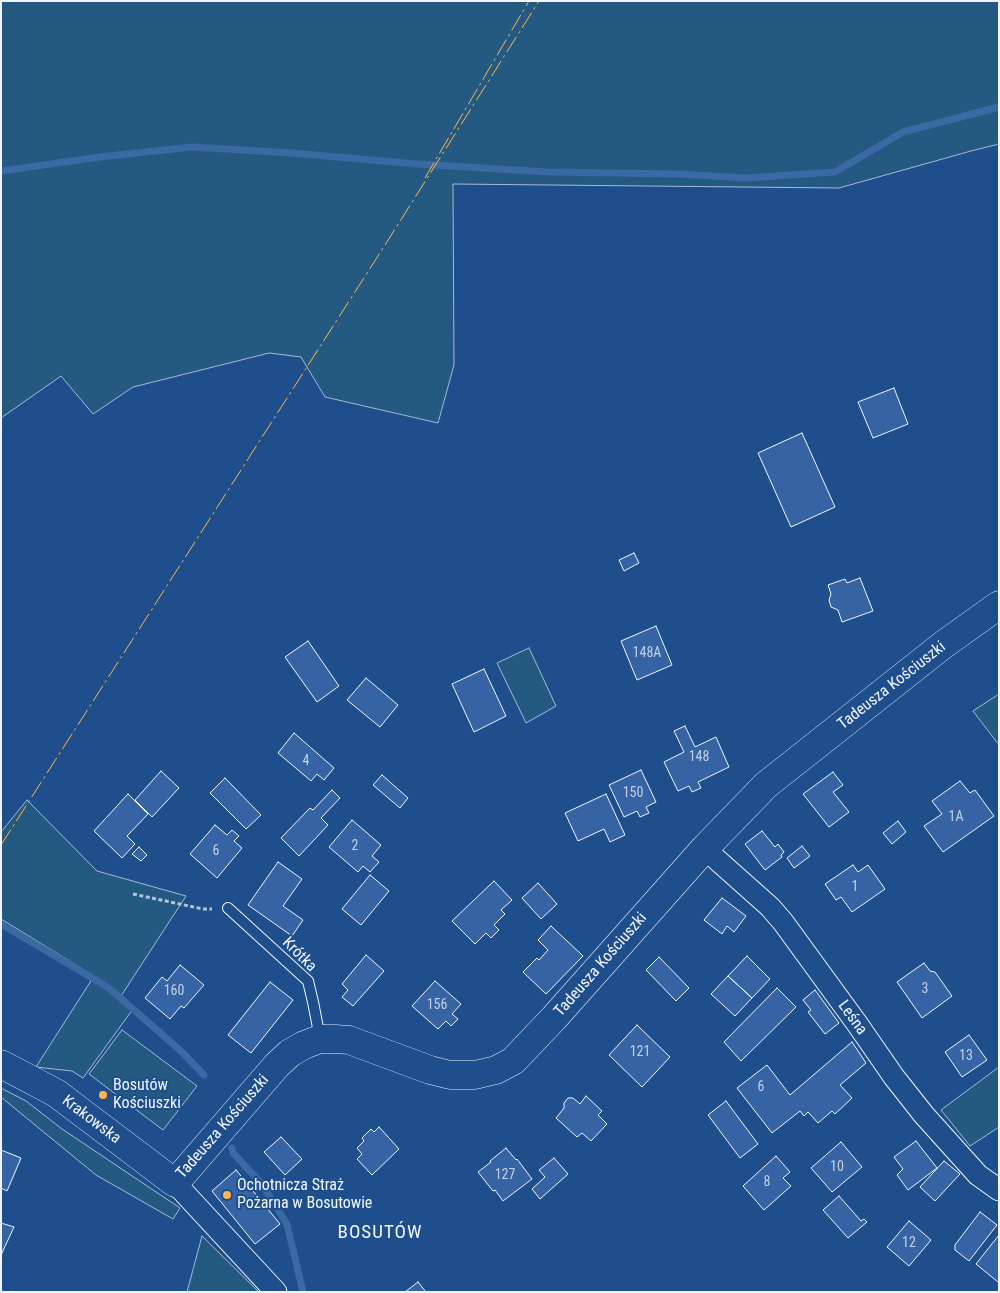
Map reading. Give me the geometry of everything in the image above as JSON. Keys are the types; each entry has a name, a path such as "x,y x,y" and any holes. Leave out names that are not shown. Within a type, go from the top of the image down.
{"street":[{"name":"Tadeusza Kościuszki","path":"175,1183 277,1064 290,1053 304,1045 320,1040 349,1040 430,1070 450,1075 475,1076 496,1070 512,1061 554,1018 705,848 766,785 943,645 999,605"},
{"name":"Leśna","path":"705,848 770,907 924,1115 978,1175 999,1190"},
{"name":"Krakowska","path":"1,1064 56,1093 175,1183"},
{"path":"175,1183 276,1292"}],"lane":[{"name":"Krótka","path":"228,908 308,981 320,1040"}],"path":[{"path":"133,894 203,909 228,908"}],"shaded area":[{"path":"1,1 999,1 999,144 839,188 453,184 454,365 438,423 325,397 301,357 269,353 133,387 93,414 61,376 1,418"},
{"path":"529,648 556,706 526,723 497,663"},
{"path":"999,694 999,745 973,711"},
{"path":"27,800 97,871 186,896 121,996 133,1009 83,1078 72,1071 36,1067 94,976 1,919 1,832"},
{"path":"122,1030 197,1086 163,1130 89,1074"},
{"path":"999,1067 999,1127 970,1146 941,1110"},
{"path":"1,1088 26,1101 62,1129 180,1208 173,1219 96,1175 1,1097"},
{"path":"202,1236 259,1292 187,1292"}],"building":[{"path":"894,388 908,424 873,438 858,402"},
{"path":"802,433 835,507 791,527 758,453"},
{"path":"634,553 639,563 624,571 619,560"},
{"path":"860,578 873,611 842,622 838,610 831,607 829,600 831,594 828,585 845,579 847,583"},
{"path":"656,626 672,665 637,680 621,641"},
{"path":"308,641 339,686 317,702 285,657"},
{"path":"484,669 506,716 474,732 452,684"},
{"path":"366,678 398,705 380,727 347,700"},
{"path":"685,726 695,747 716,737 729,767 698,782 701,788 692,792 689,786 678,791 664,762 684,752 674,731"},
{"path":"294,733 334,768 324,780 317,774 311,781 278,753"},
{"path":"641,770 656,802 646,807 649,813 640,817 637,811 624,817 609,785"},
{"path":"161,771 179,788 152,817 135,800"},
{"path":"833,772 843,785 833,792 849,812 829,827 803,794"},
{"path":"382,775 408,798 400,808 373,785"},
{"path":"225,778 261,815 246,829 210,793"},
{"path":"960,781 970,793 975,790 994,816 943,852 924,826 942,814 932,801"},
{"path":"332,790 340,798 321,818 328,825 299,856 281,838 310,808 313,810"},
{"path":"128,794 148,814 127,836 135,844 122,858 94,831"},
{"path":"606,794 625,835 610,842 604,829 578,841 565,813"},
{"path":"352,820 381,845 372,856 379,862 370,872 363,866 358,872 329,847"},
{"path":"898,821 906,832 892,844 883,833"},
{"path":"215,825 227,835 232,830 239,836 234,841 242,848 217,878 190,854"},
{"path":"762,831 775,847 778,844 784,852 781,855 782,857 765,870 745,844"},
{"path":"802,846 810,856 794,868 787,858"},
{"path":"139,847 147,855 141,861 132,854"},
{"path":"278,862 302,879 283,906 303,920 292,936 248,905"},
{"path":"853,865 858,872 868,865 885,889 852,912 841,897 836,900 825,884"},
{"path":"370,875 389,891 361,925 342,909"},
{"path":"494,881 512,900 501,910 505,914 494,925 499,930 491,938 486,933 475,944 452,921"},
{"path":"538,883 557,904 541,919 522,898"},
{"path":"722,898 746,916 734,932 727,926 722,934 704,920"},
{"path":"551,926 583,956 546,994 523,972 537,958 539,960 548,950 538,940"},
{"path":"366,955 384,971 353,1006 342,997 348,990 342,984"},
{"path":"747,956 770,979 752,998 728,976"},
{"path":"659,957 689,988 676,1001 646,970"},
{"path":"924,963 930,971 935,972 952,996 922,1018 897,982"},
{"path":"180,965 204,985 184,1008 181,1006 170,1019 145,998 162,977 167,981"},
{"path":"728,976 752,998 735,1016 711,994"},
{"path":"435,981 461,1004 452,1014 458,1019 451,1026 446,1021 438,1029 412,1006"},
{"path":"270,982 293,1000 251,1053 228,1035"},
{"path":"777,988 796,1007 741,1061 724,1042"},
{"path":"815,990 839,1023 825,1034 808,1012 811,1010 803,1000"},
{"path":"637,1025 670,1057 642,1087 609,1055"},
{"path":"969,1035 987,1060 962,1077 945,1052"},
{"path":"852,1042 866,1063 840,1085 852,1098 835,1114 832,1111 818,1123 808,1112 804,1116 800,1111 772,1133 737,1088 767,1065 790,1095"},
{"path":"586,1096 602,1111 598,1115 607,1124 591,1141 582,1133 577,1137 556,1118 564,1108 564,1103 568,1098 573,1098 580,1104"},
{"path":"726,1101 758,1144 740,1158 708,1115"},
{"path":"379,1127 399,1149 372,1175 357,1159 362,1154 357,1148 364,1141 362,1138 371,1129 374,1132"},
{"path":"281,1137 302,1159 285,1175 264,1152"},
{"path":"916,1141 937,1168 908,1190 897,1175 903,1169 894,1157"},
{"path":"841,1142 862,1167 832,1192 811,1168"},
{"path":"506,1148 532,1179 503,1201 478,1172"},
{"path":"1,1150 21,1158 7,1191 1,1188"},
{"path":"776,1156 790,1172 783,1178 791,1186 764,1210 743,1186"},
{"path":"554,1158 568,1174 540,1199 532,1189 545,1177 539,1170"},
{"path":"944,1161 960,1174 935,1201 920,1187"},
{"path":"236,1170 280,1224 255,1244 212,1191"},
{"path":"839,1196 861,1221 864,1219 867,1222 848,1238 823,1210"},
{"path":"980,1212 997,1225 969,1261 955,1250 955,1245"},
{"path":"909,1221 931,1240 909,1266 887,1247"},
{"path":"1,1223 14,1227 1,1255"},
{"path":"999,1235 999,1281 998,1282 976,1264"},
{"path":"418,1282 426,1292 405,1292"}],"waterway":[{"path":"1,171 100,157 192,147 547,172 678,174 746,178 835,172 903,132 999,107"},
{"path":"1,924 109,988 182,1052 204,1075"},
{"path":"232,1148 233,1153 261,1183 287,1224 303,1292"}],"power":[{"path":"425,178 529,1"},
{"path":"1,845 539,1"}],"place":[{"name":"Bosutów Kościuszki","path":"103,1095"},
{"name":"Ochotnicza Straż Pożarna w Bosutowie","path":"227,1195"}],"district":[{"name":"BOSUTÓW","path":"380,1233"}]}
